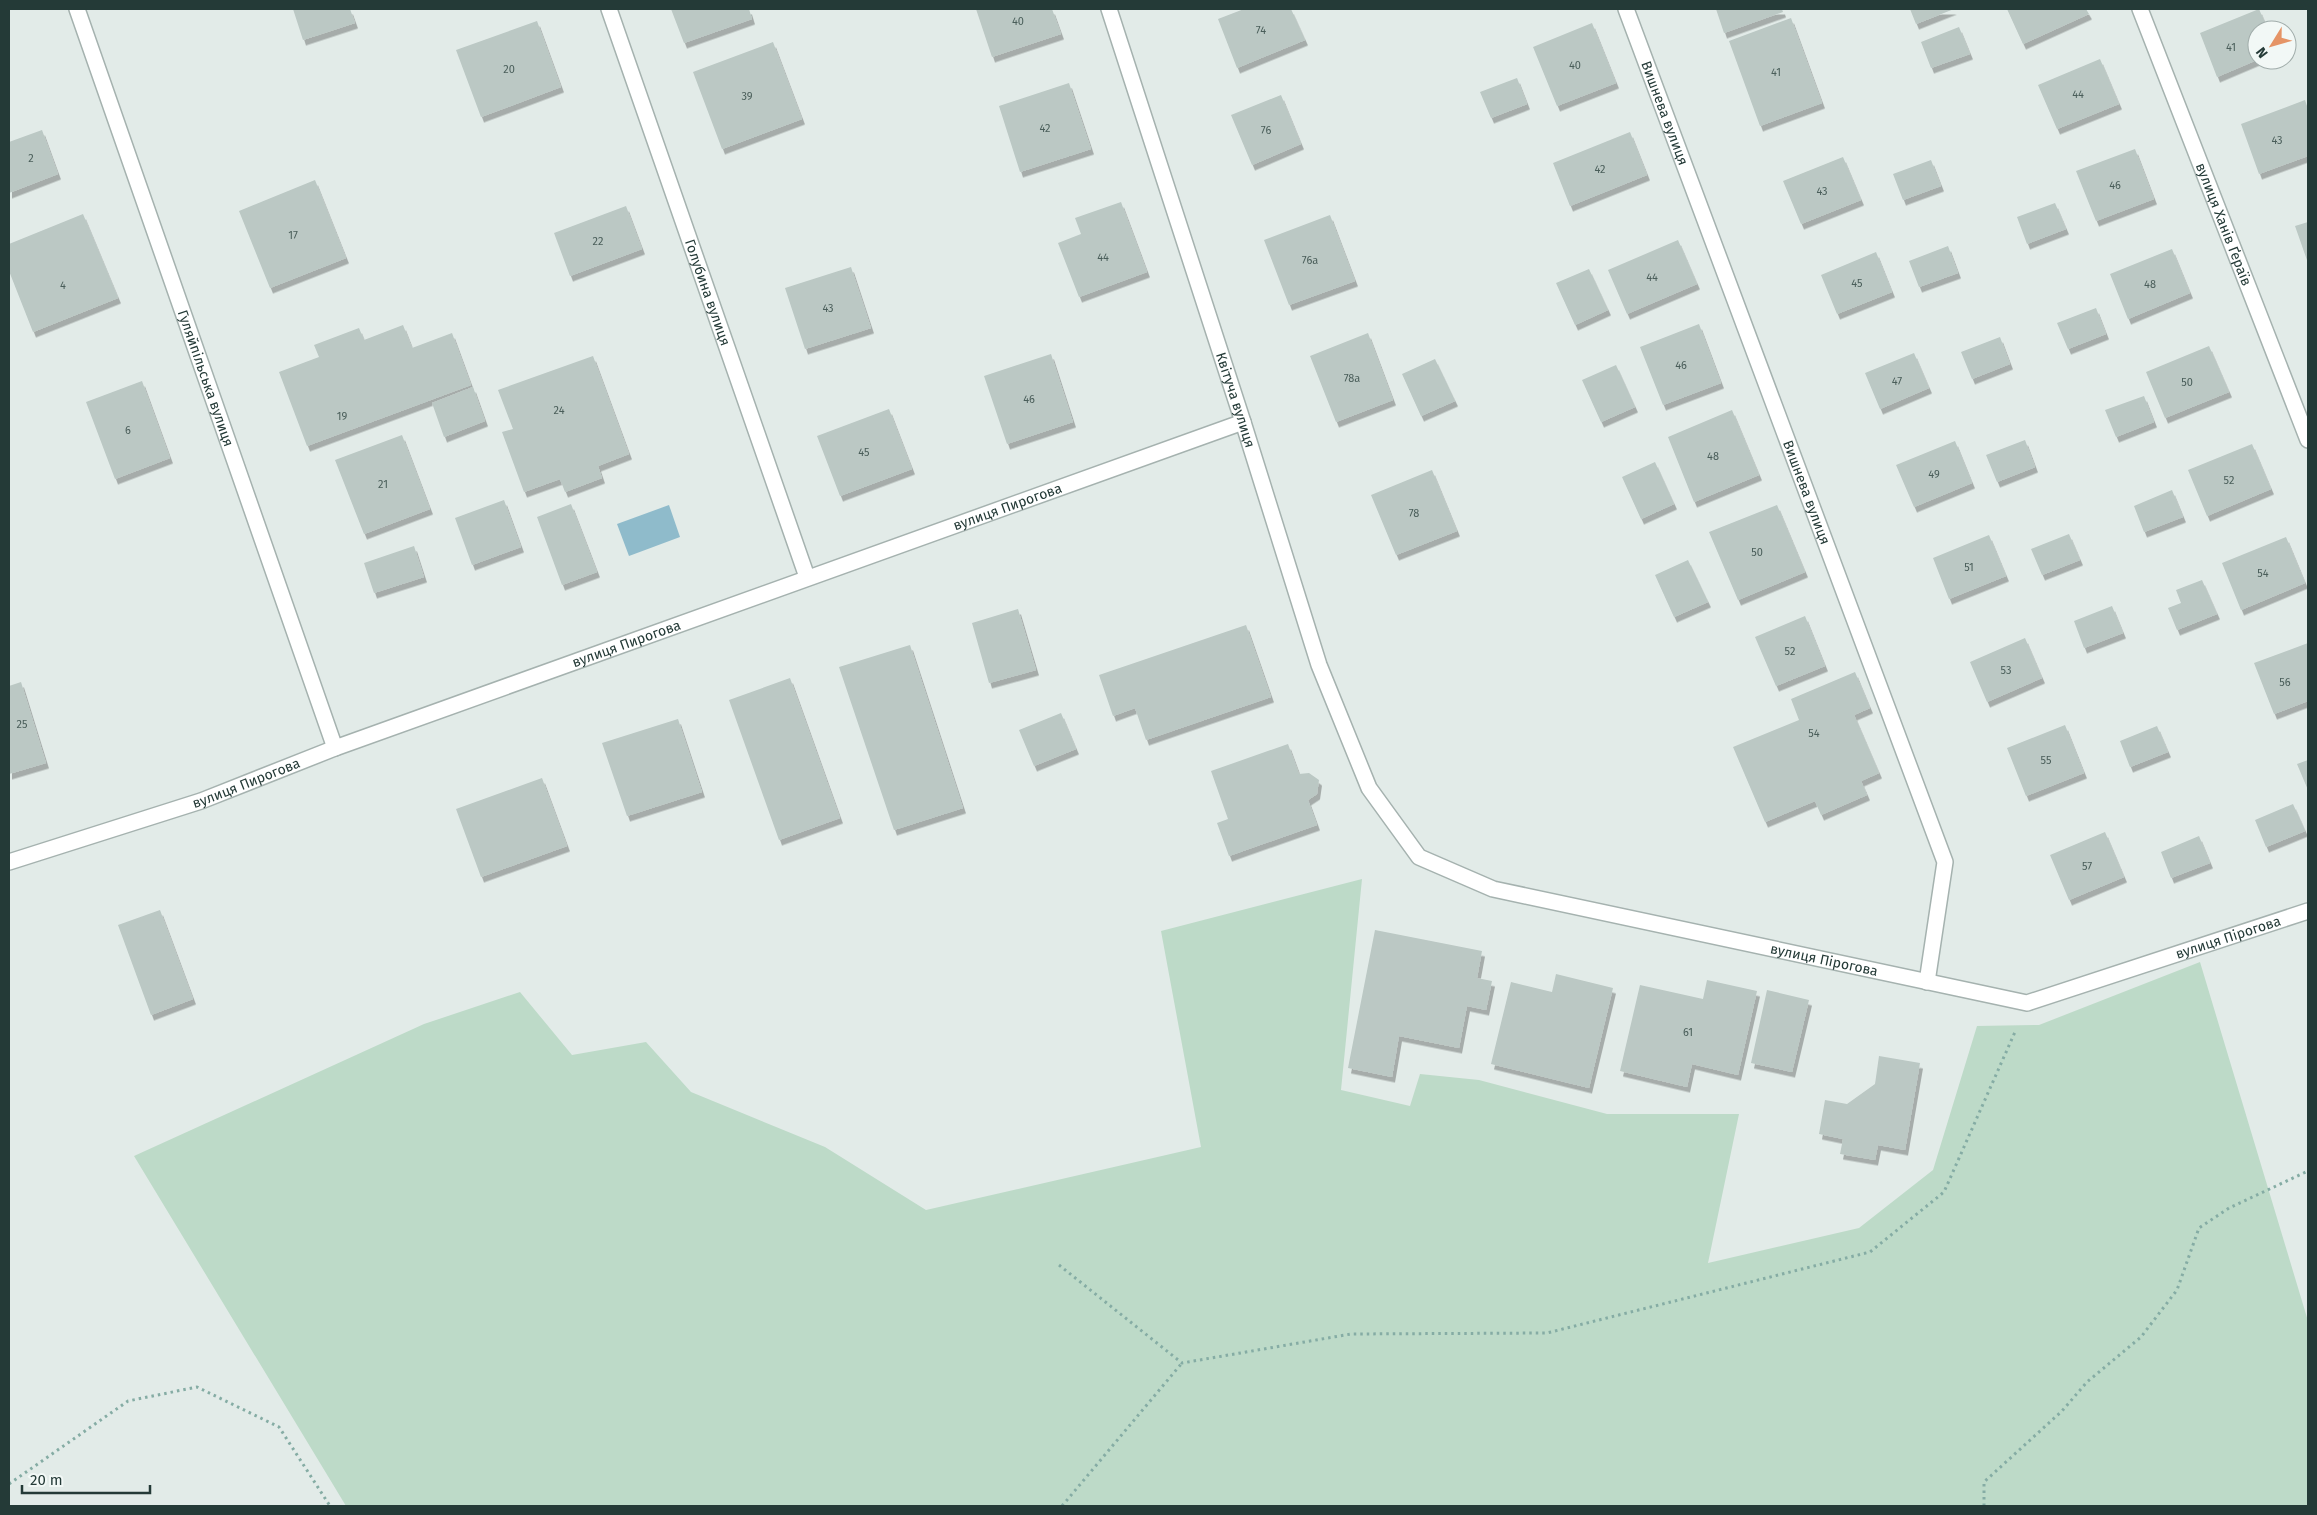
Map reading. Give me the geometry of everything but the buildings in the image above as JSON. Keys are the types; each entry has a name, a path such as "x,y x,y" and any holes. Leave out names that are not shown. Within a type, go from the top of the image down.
{"street":[{"name":"Гуляйпільська вулиця","path":"77,9 335,748"},
{"name":"Голубина вулиця","path":"609,9 807,577"},
{"name":"Квітуча вулиця","path":"1110,9 1319,665 1369,788"},
{"name":"Вишнева вулиця","path":"1626,9 1945,862 1927,982"},
{"name":"вулиця Ханів Ґераїв","path":"2140,9 2308,440"},
{"name":"вулиця Пирогова","path":"9,862 201,801 335,748 1243,422"},
{"name":"вулиця Пірогова","path":"1369,788 1419,857 1493,889 2027,1004 2308,911"}],"path":[{"path":"1062,1506 1182,1363 1351,1334 1547,1333 1870,1252 1944,1192 2027,1004"},
{"path":"1984,1506 1984,1482 2062,1411 2087,1382 2141,1337 2177,1290 2199,1228 2229,1208 2308,1171"},
{"path":"1058,1266 1182,1363"},
{"path":"9,1484 128,1401 197,1387 280,1427 330,1506"}],"green space":[{"path":"1362,879 1341,1090 1410,1106 1420,1074 1479,1080 1607,1114 1739,1114 1708,1263 1859,1228 1933,1170 1977,1026 2039,1025 2200,962 2308,1321 2308,1506 346,1506 134,1156 424,1024 520,992 572,1055 646,1042 691,1092 825,1147 926,1210 1201,1147 1161,931"}],"water":[{"path":"669,505 680,537 629,556 617,524"}]}
